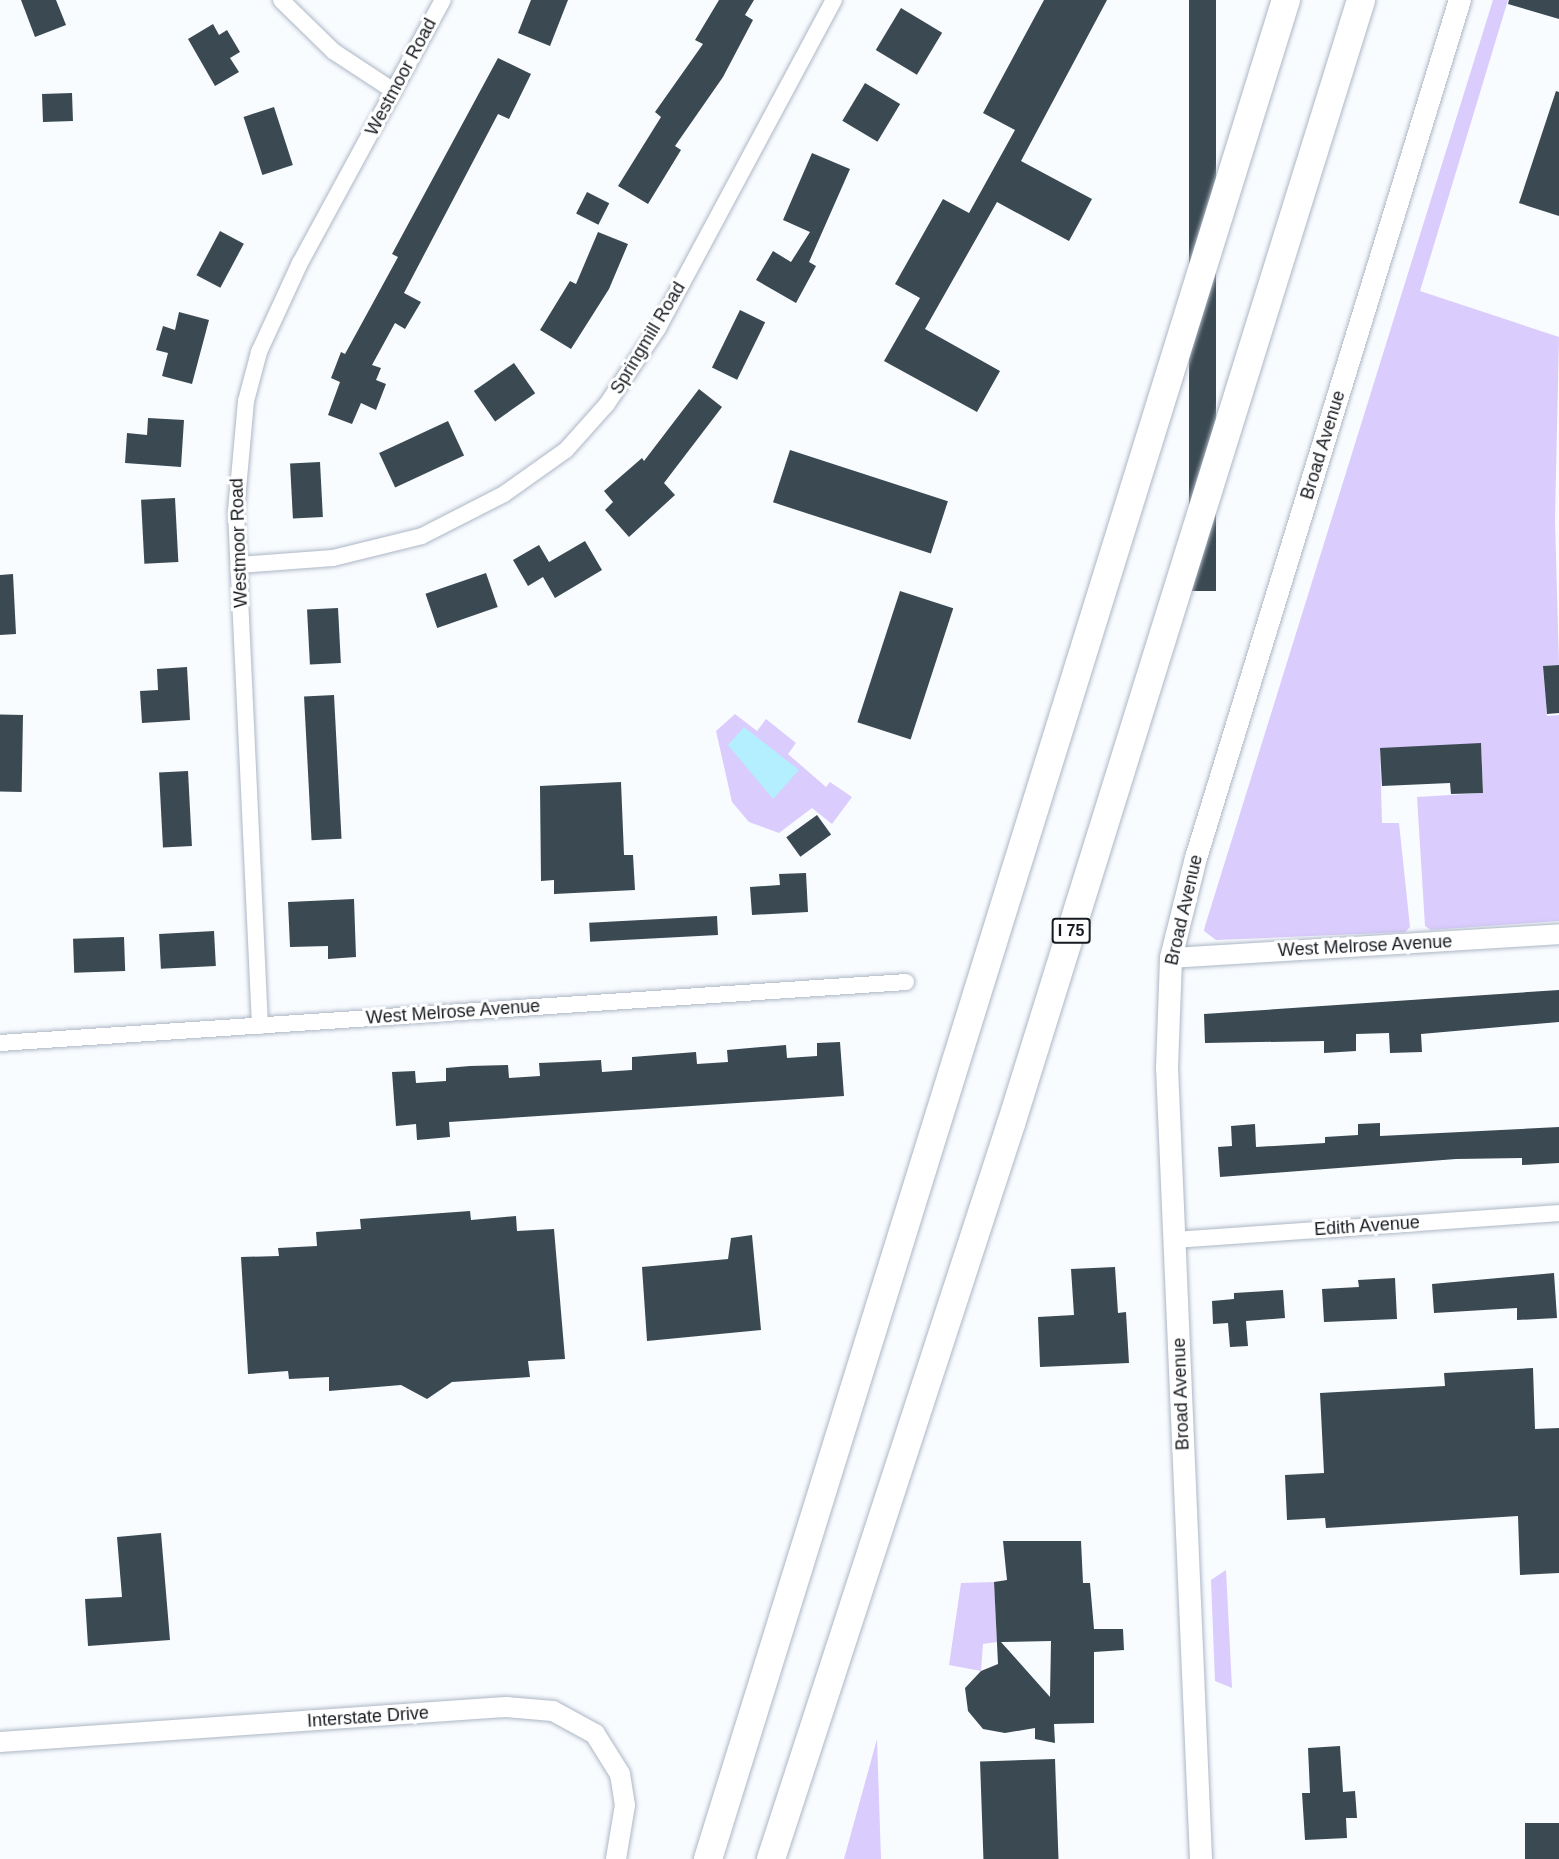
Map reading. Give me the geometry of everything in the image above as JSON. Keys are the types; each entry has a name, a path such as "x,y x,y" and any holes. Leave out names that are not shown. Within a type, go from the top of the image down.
{"highway":[{"path":"708,1859 1286,0"},
{"name":"I 75","path":"771,1859 1011,1124 1361,0"}],"main road":[{"name":"Broad Avenue","path":"1201,1859 1167,1068 1171,958 1196,858 1461,0"}],"street":[{"path":"281,0 333,51 394,91"},
{"name":"Westmoor Road","path":"260,1026 236,484 246,400 259,352 300,263 443,0"},
{"name":"Springmill Road","path":"239,565 333,558 422,536 495,500 566,450 607,404 652,338 834,0"},
{"name":"West Melrose Avenue","path":"1171,958 1559,934"},
{"name":"West Melrose Avenue","path":"0,1043 906,982"},
{"name":"Edith Avenue","path":"1175,1240 1559,1213"},
{"name":"Interstate Drive","path":"0,1742 506,1707 553,1711 595,1734 617,1767 625,1805 616,1859"}],"shaded area":[{"path":"1493,0 1508,0 1420,291 1559,337 1555,520 1559,665 1543,666 1547,716 1559,715 1559,921 1431,930 1425,926 1417,797 1483,793 1481,744 1380,749 1382,823 1399,823 1410,927 1405,932 1216,940 1204,931 1205,926"},
{"path":"735,714 757,731 766,719 796,743 788,754 826,787 830,782 852,797 832,824 812,808 779,833 749,822 732,802 716,731"},
{"path":"1226,1570 1232,1688 1215,1681 1211,1580"},
{"path":"994,1582 997,1642 983,1644 981,1671 949,1665 961,1583"},
{"path":"877,1739 881,1859 844,1859"}],"water":[{"path":"744,727 799,770 773,799 728,745"}],"building":[{"path":"21,0 56,0 66,25 35,37"},
{"path":"531,0 568,0 550,46 518,33"},
{"path":"719,0 754,0 745,15 753,20 723,77 675,146 681,150 648,204 618,186 661,117 655,112 703,44 695,40"},
{"path":"1044,0 1107,0 1021,161 1092,199 1069,241 997,202 925,329 1000,371 977,412 884,361 920,298 895,284 943,199 969,213 1015,130 983,113"},
{"path":"1189,0 1216,0 1216,591 1189,591"},
{"path":"1509,0 1559,0 1559,19 1508,4"},
{"path":"901,8 942,33 917,75 876,50"},
{"path":"213,24 219,35 227,30 240,52 230,58 239,72 215,86 188,39"},
{"path":"498,58 531,74 509,119 498,114 404,293 421,302 405,329 395,323 372,365 381,368 376,380 386,384 376,410 361,403 352,424 328,415 340,382 331,378 341,352 345,354 398,257 392,254"},
{"path":"865,83 900,104 877,142 842,121"},
{"path":"1556,91 1559,92 1559,216 1519,203"},
{"path":"72,93 73,121 43,122 42,94"},
{"path":"274,107 293,165 262,175 244,117"},
{"path":"812,153 850,169 809,262 816,266 796,303 756,280 773,251 791,262 810,232 783,220"},
{"path":"587,192 609,203 598,225 576,213"},
{"path":"220,231 244,244 220,288 197,275"},
{"path":"598,232 628,244 609,289 571,349 540,330 570,281 576,284"},
{"path":"740,310 765,322 737,380 712,368"},
{"path":"179,312 209,320 192,384 162,376 168,353 156,350 163,326 175,330"},
{"path":"514,363 535,393 495,421 474,391"},
{"path":"699,389 722,407 664,483 675,495 629,537 605,510 613,502 604,491 642,458 644,461"},
{"path":"148,418 184,420 181,467 125,463 127,433 147,435"},
{"path":"448,421 464,455 395,488 379,453"},
{"path":"790,450 948,501 931,554 773,502"},
{"path":"320,462 323,517 293,518 290,464"},
{"path":"175,498 178,562 144,564 141,500"},
{"path":"585,541 602,570 555,598 543,577 528,586 513,560 539,545 549,562"},
{"path":"486,573 498,607 437,628 425,594"},
{"path":"13,574 16,634 0,635 0,575"},
{"path":"900,591 953,608 911,740 857,722"},
{"path":"338,608 341,663 310,665 307,610"},
{"path":"1559,665 1559,713 1547,714 1543,666"},
{"path":"187,667 190,720 142,723 140,691 158,690 157,669"},
{"path":"334,695 342,839 312,840 304,697"},
{"path":"0,715 23,715 22,792 0,792"},
{"path":"1481,743 1483,793 1451,794 1450,783 1382,786 1380,748"},
{"path":"188,771 192,846 163,847 159,773"},
{"path":"621,782 624,855 633,855 635,890 554,894 554,880 541,881 540,786"},
{"path":"817,815 831,834 800,857 786,837"},
{"path":"806,873 808,912 752,915 750,887 780,885 779,874"},
{"path":"354,899 356,957 328,959 328,946 290,947 288,902"},
{"path":"717,916 718,935 590,942 589,923"},
{"path":"214,931 216,966 161,969 159,934"},
{"path":"124,937 125,971 74,973 73,939"},
{"path":"1559,990 1559,1022 1421,1034 1422,1052 1390,1053 1389,1033 1356,1034 1356,1051 1324,1053 1324,1041 1205,1043 1204,1014"},
{"path":"840,1042 844,1096 449,1122 450,1137 417,1140 416,1124 396,1126 392,1072 415,1071 416,1083 446,1081 446,1068 470,1066 508,1065 509,1078 540,1076 539,1063 601,1060 602,1072 632,1070 632,1057 696,1052 697,1064 728,1062 727,1050 786,1045 787,1058 817,1056 817,1043"},
{"path":"1380,1123 1380,1136 1559,1127 1559,1163 1522,1165 1522,1158 1456,1159 1220,1177 1218,1147 1232,1146 1231,1126 1255,1124 1256,1147 1325,1143 1325,1137 1358,1135 1358,1124"},
{"path":"470,1211 471,1220 516,1216 517,1231 554,1229 565,1359 528,1361 530,1377 452,1382 427,1399 401,1385 329,1391 329,1377 289,1379 288,1371 248,1374 241,1257 279,1256 278,1248 317,1246 316,1232 361,1229 360,1219"},
{"path":"752,1235 761,1330 647,1341 642,1267 728,1259 731,1238"},
{"path":"1115,1267 1118,1313 1126,1312 1129,1363 1040,1367 1038,1317 1074,1315 1071,1269"},
{"path":"1554,1273 1557,1318 1517,1320 1517,1308 1434,1313 1432,1284"},
{"path":"1395,1278 1397,1319 1324,1322 1322,1289 1359,1287 1358,1280"},
{"path":"1283,1290 1285,1318 1246,1321 1248,1346 1230,1347 1228,1323 1213,1324 1212,1301 1234,1299 1234,1293"},
{"path":"1533,1368 1535,1429 1559,1428 1559,1573 1520,1575 1518,1516 1326,1528 1325,1518 1287,1520 1285,1475 1324,1473 1320,1393 1445,1386 1444,1373"},
{"path":"161,1533 170,1640 88,1646 85,1599 122,1597 117,1537"},
{"path":"1003,1541 1081,1541 1083,1583 1090,1583 1094,1629 1123,1629 1124,1650 1094,1652 1094,1723 1054,1724 1055,1743 1035,1739 1035,1728 1005,1733 983,1729 968,1711 965,1688 981,1671 998,1664 994,1582 1007,1580","holes":["1051,1641 1050,1697 1001,1642"]},
{"path":"1340,1746 1343,1792 1355,1791 1357,1818 1346,1818 1347,1838 1305,1840 1302,1793 1310,1793 1308,1748"},
{"path":"1055,1759 1058,1859 983,1859 980,1762"},
{"path":"1525,1823 1559,1823 1559,1859 1525,1859"}]}
